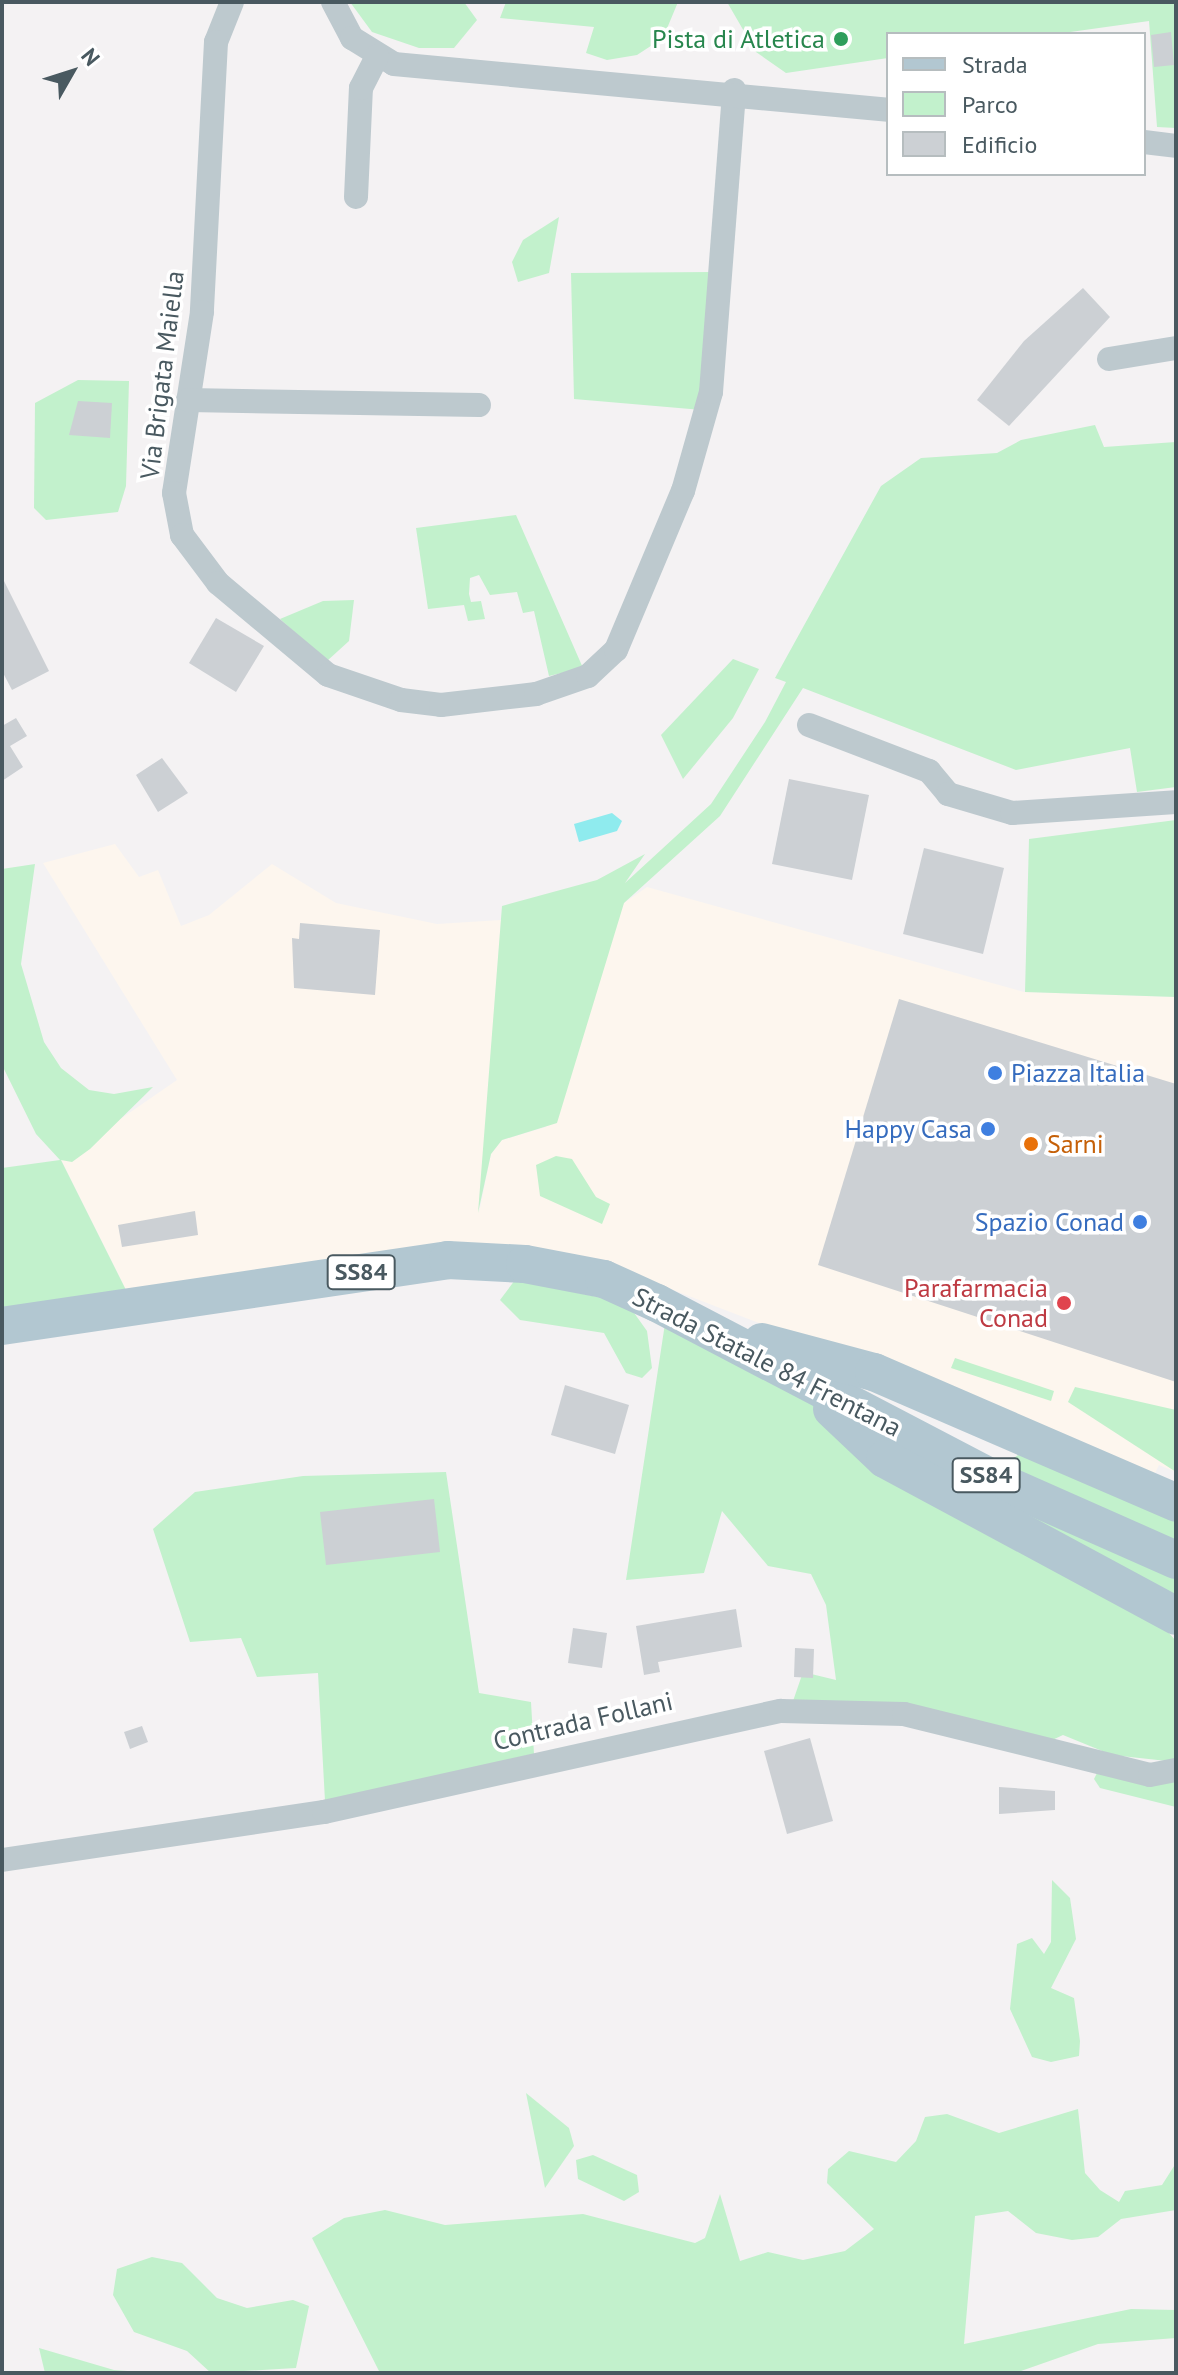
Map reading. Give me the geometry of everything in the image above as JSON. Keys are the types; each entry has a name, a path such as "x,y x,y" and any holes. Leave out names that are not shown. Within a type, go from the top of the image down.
{"main road":[{"name":"Strada Statale 84 Frentana","path":"2,1326 448,1260 525,1264 604,1279 712,1328 801,1379 1002,1483 1176,1560"},
{"path":"712,1328 874,1372 1176,1503"},
{"path":"801,1379 885,1459 1162,1608"}],"street":[{"name":"Via Brigata Maiella","path":"232,2 216,42 202,312 174,493 182,535 218,583 328,675 348,687 441,705 536,694 588,676 616,650 683,491 711,392 734,90"},
{"path":"333,2 352,38 394,64 734,90 886,110"},
{"path":"356,197 361,88 377,56"},
{"path":"1146,142 1176,146"},
{"path":"1109,359 1176,348"},
{"path":"188,400 479,405"},
{"path":"809,725 929,771 948,794 1012,813 1176,802"},
{"path":"1162,1608 1176,1632"},
{"name":"Contrada Follani","path":"2,1860 324,1812 781,1711 904,1714 1150,1775 1176,1770"}],"shaded area":[{"path":"115,844 139,877 158,870 181,926 209,915 272,864 336,903 437,924 501,920 479,1213 491,1154 502,1140 546,1127 572,1020 624,903 647,887 1024,992 1176,997 1176,1472 1159,1465 1154,1475 611,1266 126,1290 61,1160 177,1080 43,863"}],"green space":[{"path":"350,2 464,2 477,20 454,48 419,48 372,32"},
{"path":"506,2 678,2 663,38 637,55 607,60 586,53 594,27 500,18"},
{"name":"Pista di Atletica","path":"727,2 1176,2 1176,128 1157,127 1149,21 1070,32 886,32 886,58 786,73 756,52"},
{"path":"559,217 549,273 518,282 512,262 523,240"},
{"path":"712,272 702,410 574,399 571,273"},
{"path":"78,380 129,381 126,486 118,512 46,520 34,508 35,403"},
{"path":"1095,425 1104,447 1176,442 1176,787 1137,792 1130,748 1016,770 803,688 720,816 624,903 557,1123 502,1140 491,1154 478,1213 502,906 597,880 645,854 625,883 711,804 765,722 786,682 775,678 881,486 921,458 997,453 1021,440"},
{"path":"516,515 583,668 549,676 534,611 523,613 517,592 490,595 479,575 470,578 469,594 471,602 481,601 485,619 468,621 464,605 428,609 416,528"},
{"path":"354,600 349,641 327,661 280,619 323,601"},
{"path":"733,659 759,669 733,718 683,779 661,735"},
{"path":"1176,820 1176,997 1025,992 1029,839"},
{"path":"35,864 21,964 44,1042 61,1068 89,1090 114,1094 153,1087 90,1149 72,1162 61,1160 126,1290 2,1309 2,1168 60,1160 36,1134 2,1065 2,869"},
{"path":"556,1156 572,1159 596,1197 610,1204 602,1224 540,1196 536,1165"},
{"path":"515,1280 627,1303 647,1331 652,1368 642,1378 626,1373 604,1333 520,1320 500,1300"},
{"path":"666,1317 717,1340 1168,1632 1176,1641 1176,1762 1112,1755 1063,1735 1048,1742 792,1704 803,1672 836,1680 826,1605 811,1574 768,1566 722,1511 704,1573 626,1580"},
{"path":"955,1358 1054,1391 1051,1401 951,1368"},
{"path":"1075,1387 1176,1410 1176,1472 1068,1402"},
{"path":"1022,1452 1176,1521 1176,1545 1017,1473 1014,1458"},
{"path":"446,1472 479,1693 531,1702 534,1754 325,1801 318,1673 257,1677 241,1638 190,1642 153,1529 195,1492 303,1476"},
{"path":"1031,1514 1176,1579 1176,1601 1026,1526"},
{"path":"1099,1769 1176,1773 1176,1807 1100,1788 1094,1779"},
{"path":"1052,1880 1070,1898 1076,1939 1051,1988 1074,1998 1080,2041 1079,2056 1051,2062 1032,2057 1010,2009 1017,1944 1032,1938 1044,1954 1051,1942"},
{"path":"526,2093 569,2128 574,2146 545,2188"},
{"path":"1078,2109 1085,2173 1100,2190 1119,2202 1125,2191 1162,2185 1176,2163 1176,2210 1121,2219 1098,2237 1072,2240 1036,2233 1008,2211 975,2216 964,2344 1131,2309 1176,2310 1176,2338 1098,2344 1015,2373 380,2373 312,2238 344,2218 385,2210 445,2225 583,2214 695,2243 705,2238 720,2194 740,2261 768,2252 803,2260 845,2251 874,2229 827,2183 828,2169 849,2151 896,2162 916,2141 925,2117 947,2114 999,2133"},
{"path":"593,2155 637,2175 639,2192 624,2201 578,2179 576,2160"},
{"path":"152,2257 182,2263 217,2298 247,2308 293,2300 309,2306 296,2368 211,2373 187,2351 134,2332 113,2295 117,2269"},
{"path":"39,2348 114,2370 154,2373 45,2373"}],"water":[{"path":"612,813 622,821 617,831 579,842 574,824"}],"building":[{"path":"1171,32 1174,65 1154,67 1151,35"},
{"path":"1083,288 1110,317 1009,426 977,400 1024,341"},
{"path":"78,401 112,403 110,438 69,435"},
{"path":"2,577 49,671 12,690 2,671"},
{"path":"216,618 264,646 236,692 189,663"},
{"path":"16,718 27,736 10,746 23,767 2,781 2,726"},
{"path":"162,758 188,793 158,812 136,775"},
{"path":"789,779 869,795 852,880 772,864"},
{"path":"924,848 1004,868 983,954 903,934"},
{"path":"300,923 380,930 375,995 294,988 292,938 299,939"},
{"path":"899,999 1176,1084 1176,1382 818,1265"},
{"path":"195,1211 198,1235 122,1247 118,1225"},
{"path":"565,1385 629,1405 615,1454 551,1435"},
{"path":"434,1499 440,1552 326,1565 320,1512"},
{"path":"736,1609 742,1647 658,1662 660,1672 644,1675 636,1626"},
{"path":"573,1628 607,1633 602,1668 568,1663"},
{"path":"795,1648 814,1649 813,1678 794,1677"},
{"path":"142,1726 148,1742 130,1749 124,1732"},
{"path":"810,1738 833,1821 787,1834 764,1751"},
{"path":"999,1787 1055,1791 1055,1810 999,1814"}],"place":[{"name":"Pista di Atletica","path":"841,39"},
{"name":"Piazza Italia","path":"995,1073"},
{"name":"Happy Casa","path":"988,1129"},
{"name":"Sarni","path":"1031,1144"},
{"name":"Spazio Conad","path":"1140,1222"},
{"name":"Parafarmacia Conad","path":"1064,1303"}]}
